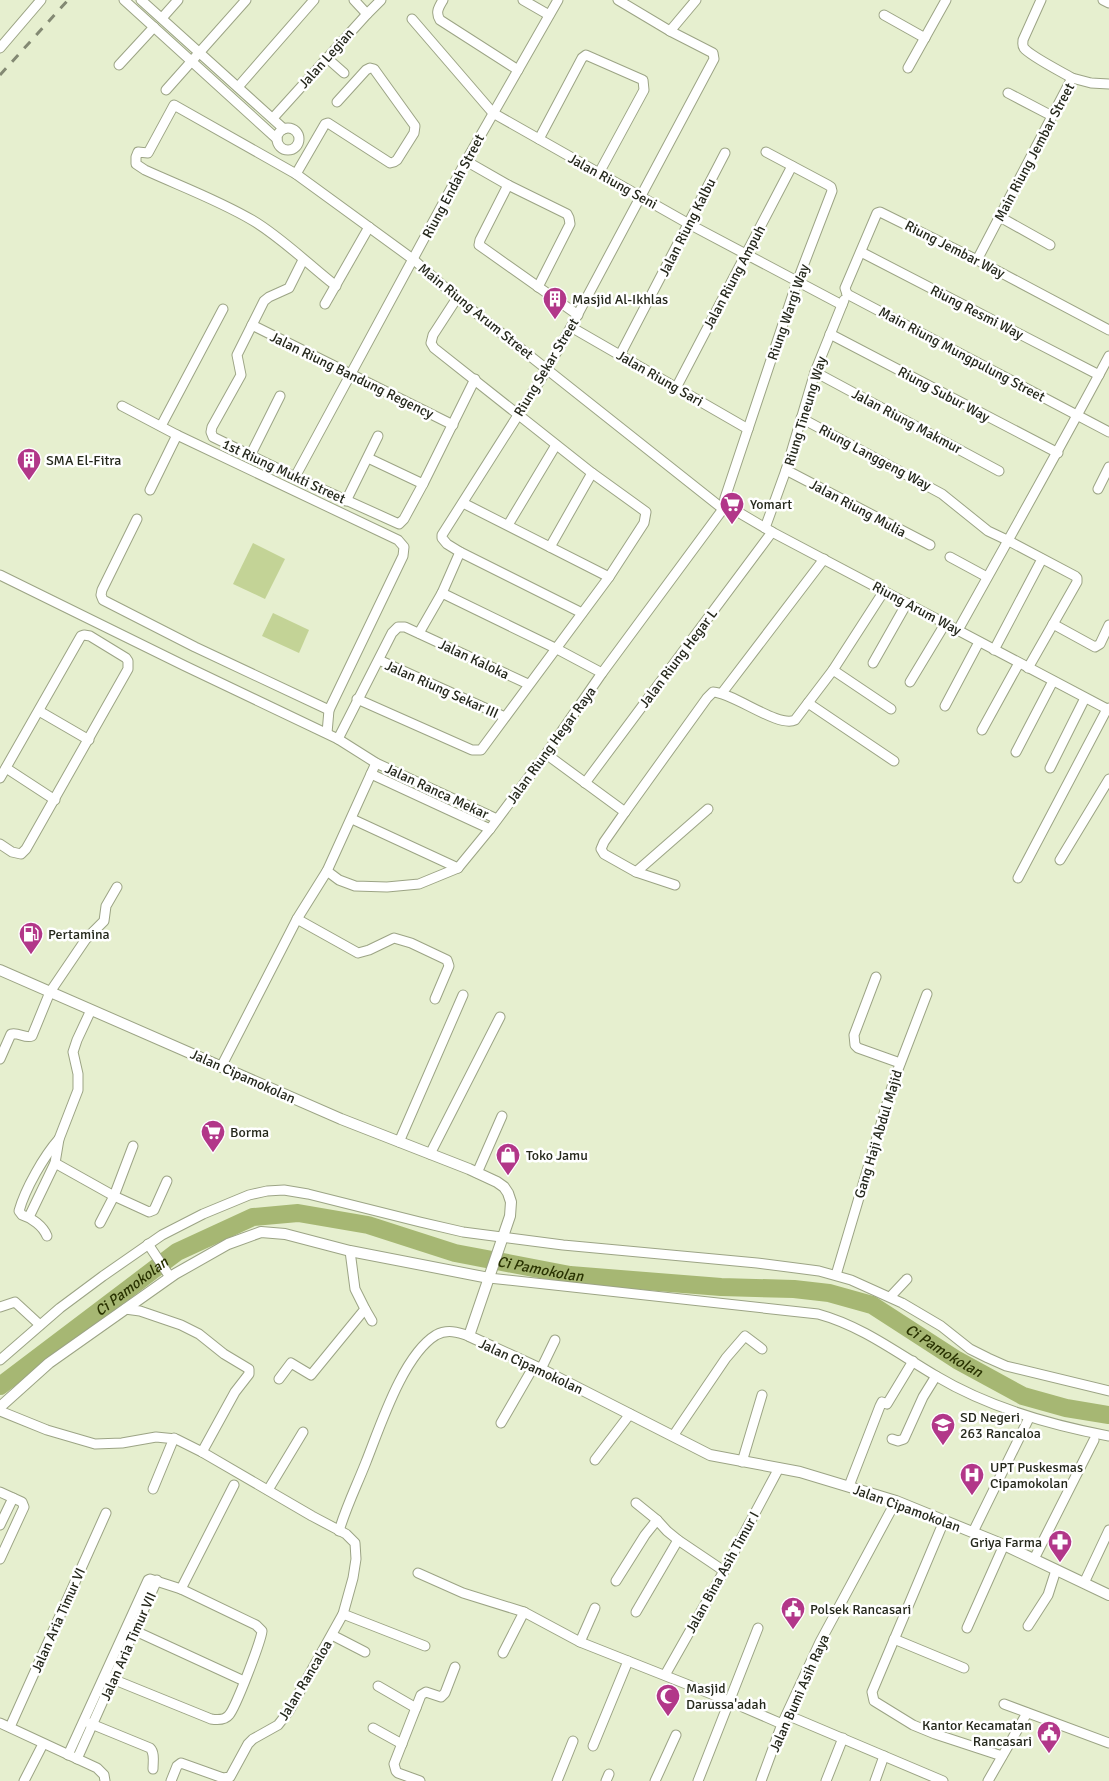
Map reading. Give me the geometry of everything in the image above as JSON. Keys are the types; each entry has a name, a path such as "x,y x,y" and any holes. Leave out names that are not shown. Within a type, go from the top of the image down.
{"street":[{"path":"0,48 41,0"},
{"path":"124,0 277,139"},
{"path":"141,0 284,129"},
{"path":"162,18 178,0"},
{"path":"166,90 246,0"},
{"path":"238,87 314,0"},
{"path":"354,0 367,14"},
{"name":"Jalan Legian","path":"273,118 381,0"},
{"path":"443,0 437,10 440,20 518,70"},
{"path":"523,0 549,15"},
{"name":"Riung Endah Street","path":"295,477 466,161 558,0"},
{"name":"Riung Sekar Street","path":"460,552 447,544 442,535 547,369 578,315 714,59 713,53 618,0"},
{"path":"670,30 696,0"},
{"path":"1041,0 1023,40 1023,45 1025,49 1044,62 1072,78"},
{"path":"1103,0 1109,3"},
{"path":"908,68 943,1"},
{"path":"884,14 925,38"},
{"name":"Jalan Riung Seni","path":"412,20 493,113 689,224 842,305"},
{"path":"118,64 154,27"},
{"path":"539,139 582,58 586,56 643,80 644,90 599,173"},
{"path":"327,58 344,73"},
{"path":"283,150 290,151 296,148 299,143 300,136 290,128 284,129 279,133 277,139 278,145 283,150 293,171 312,147 325,124 331,123 390,163 394,162 414,133 415,126 374,69 366,70 337,102"},
{"name":"Main Riung Jembar Street","path":"977,260 1072,78 1090,83 1109,83"},
{"path":"1008,93 1052,116"},
{"name":"Main Riung Arum Street","path":"303,260 267,229 253,220 227,206 145,170 136,164 138,152 148,153 174,105 293,171 414,260 457,298 723,509"},
{"path":"299,143 312,147"},
{"name":"Jalan Riung Kalbu","path":"620,356 725,152"},
{"name":"Riung Wargi Way","path":"723,509 725,498 797,282 832,191 828,185 766,152"},
{"path":"466,161 508,185 567,214 570,224 538,287"},
{"name":"Jalan Riung Ampuh","path":"676,388 792,166"},
{"path":"508,185 479,245 578,315"},
{"name":"Riung Jembar Way","path":"846,294 845,288 877,213 880,212 977,260 1109,330"},
{"path":"1000,217 1050,245"},
{"path":"325,304 369,227"},
{"path":"861,252 1099,375"},
{"path":"303,260 336,286"},
{"name":"1st Riung Mukti Street","path":"303,260 289,288 266,298 252,324 238,356 241,375 211,432 213,437 346,501 399,524 404,519 423,484 475,379"},
{"name":"Riung Tineung Way","path":"768,530 786,470 804,420 815,372 846,294"},
{"name":"Main Riung Mungpulung Street","path":"846,294 1109,432"},
{"path":"357,699 472,750 480,750 528,684 557,649 609,577 644,523 646,512 592,473 434,348 432,343 433,336 457,298"},
{"path":"161,426 224,309"},
{"name":"Jalan Riung Bandung Regency","path":"252,324 453,425"},
{"name":"Jalan Riung Sari","path":"571,327 748,429"},
{"name":"Riung Subur Way","path":"830,334 1058,453"},
{"path":"958,630 1040,480 1058,453 1109,356"},
{"name":"Jalan Riung Makmur","path":"815,372 999,471"},
{"path":"250,456 280,396"},
{"path":"122,406 177,435 398,540 404,547 403,556 329,710 327,733"},
{"name":"Riung Langgeng Way","path":"804,420 942,494 988,532 1007,540 1077,578 1077,582 1053,624"},
{"path":"150,490 177,435"},
{"path":"346,501 378,436"},
{"path":"508,525 556,444"},
{"path":"368,458 423,484"},
{"path":"1098,489 1109,467"},
{"name":"Jalan Riung Mulia","path":"786,470 930,545"},
{"path":"550,547 592,473"},
{"path":"464,503 609,577"},
{"name":"Riung Arum Way","path":"723,509 738,512 768,530 1085,698 1107,714"},
{"name":"Jalan Riung Hegar Raya","path":"327,871 339,880 355,886 387,887 419,884 458,868 497,820 546,754 602,673 723,509"},
{"path":"137,520 102,590 103,600 195,647 329,710"},
{"name":"Jalan Riung Hegar L","path":"585,783 768,530"},
{"path":"419,633 442,593 460,552 582,613"},
{"path":"950,557 987,578"},
{"path":"722,693 824,559"},
{"path":"994,650 1042,559"},
{"name":"Jalan Ranca Mekar","path":"0,574 327,733 376,763 497,820"},
{"path":"675,885 636,872 604,854 601,849 604,842 625,812 713,692 722,693 786,722 795,720 832,670 884,591"},
{"path":"442,593 602,673"},
{"path":"874,663 906,603"},
{"path":"910,682 945,624"},
{"path":"1028,668 1053,624 1095,647 1100,644 1109,625"},
{"name":"Jalan Kaloka","path":"379,660 392,633 398,627 405,627 528,684"},
{"path":"0,778 80,636 84,634 90,636 124,656 128,661 128,669 26,849 21,854 12,852 0,844"},
{"path":"945,706 979,642"},
{"path":"338,739 357,699 379,660"},
{"name":"Jalan Riung Sekar III","path":"379,660 504,717"},
{"path":"982,730 1019,663"},
{"path":"832,670 891,709"},
{"path":"1016,752 1052,681"},
{"path":"1050,768 1085,698"},
{"path":"808,703 894,761"},
{"path":"39,710 88,740"},
{"path":"1018,878 1107,714"},
{"path":"546,754 625,812"},
{"path":"221,1067 296,919 327,871 376,763"},
{"path":"6,768 55,800"},
{"path":"371,774 490,828"},
{"path":"1060,860 1109,779"},
{"path":"636,872 708,809"},
{"path":"352,819 458,868"},
{"path":"0,1059 11,1034 32,1036 50,992 86,939 104,921 106,906 117,886"},
{"path":"296,919 355,952 369,950 394,938 411,943 447,960 449,966 435,999"},
{"name":"Jalan Cipamokolan","path":"0,970 341,1119 477,1173 504,1187 508,1193 511,1208 502,1241 469,1336 537,1367 710,1456 800,1472 896,1501 1004,1545 1109,1595"},
{"path":"876,978 854,1035 855,1045 858,1048 900,1063"},
{"name":"Gang Haji Abdul Majid","path":"836,1275 900,1063 927,994"},
{"path":"399,1142 463,995"},
{"path":"29,1217 55,1163 59,1139 78,1090 78,1074 74,1058 75,1046 91,1010"},
{"path":"430,1154 500,1017"},
{"path":"477,1173 502,1116"},
{"path":"48,1236 29,1217 20,1214 20,1207 48,1152 59,1139"},
{"path":"100,1223 114,1196 133,1146"},
{"path":"55,1163 114,1196 149,1212 154,1210 167,1181"},
{"path":"0,1360 40,1325 103,1276 150,1248 170,1231 249,1195 284,1190 308,1194 502,1241 758,1263 836,1275 890,1296 941,1326 970,1349 1006,1366 1109,1391"},
{"path":"0,1407 49,1363 125,1309 168,1274 228,1244 261,1232 285,1234 350,1251 491,1274 818,1314 853,1326 962,1390 1029,1418 1109,1436"},
{"path":"150,1248 168,1274"},
{"path":"350,1251 355,1290 372,1321"},
{"path":"890,1296 907,1279"},
{"path":"0,1307 15,1302 40,1325"},
{"path":"125,1309 140,1311 181,1325 199,1334 224,1354 249,1369 249,1374 235,1392 202,1452"},
{"path":"279,1379 292,1363 311,1375 365,1309"},
{"path":"0,1411 47,1430 95,1444 122,1443 156,1437 174,1438 339,1530 385,1414 401,1379 415,1357 429,1340 444,1332 459,1332 469,1336"},
{"path":"673,1436 726,1358 745,1336 762,1349"},
{"path":"502,1424 555,1340"},
{"path":"850,1486 882,1402 887,1404 913,1361"},
{"path":"892,1439 898,1441 904,1439 923,1397 936,1376"},
{"path":"742,1462 762,1395"},
{"path":"595,1460 630,1414"},
{"path":"973,1532 1029,1418"},
{"path":"268,1490 303,1432"},
{"path":"153,1489 174,1438"},
{"path":"1034,1559 1094,1440"},
{"name":"Jalan Bina Asih Timur I","path":"665,1676 779,1468"},
{"path":"109,1677 211,1719 218,1720 229,1715 262,1634 261,1629 181,1589 234,1485"},
{"path":"0,1492 23,1503 24,1507 0,1559"},
{"path":"0,1525 12,1498"},
{"name":"Jalan Bumi Asih Raya","path":"761,1781 782,1724 820,1642 896,1501"},
{"path":"636,1503 657,1520 666,1531 724,1571"},
{"name":"Jalan Aria Timur VI","path":"10,1727 106,1513"},
{"path":"616,1581 645,1535 657,1520"},
{"path":"944,1520 872,1692 874,1701 912,1725 1002,1756"},
{"name":"Jalan Rancaloa","path":"171,1781 177,1766 181,1763 223,1778 230,1777 248,1744 253,1739 278,1725 289,1711 343,1614 353,1578 357,1548 352,1538 339,1530"},
{"path":"1084,1583 1109,1530"},
{"path":"636,1612 678,1540"},
{"path":"967,1628 1004,1545"},
{"path":"1028,1626 1048,1595 1056,1570"},
{"path":"418,1574 463,1593 524,1612 580,1642 782,1724"},
{"name":"Jalan Aria Timur VII","path":"73,1757 84,1721 109,1677 131,1629 157,1580 181,1589"},
{"path":"580,1642 595,1608"},
{"path":"503,1653 524,1612"},
{"path":"343,1614 425,1646"},
{"path":"698,1781 758,1628"},
{"path":"131,1629 244,1681"},
{"path":"332,1635 365,1652"},
{"path":"894,1639 964,1668"},
{"path":"593,1746 628,1661"},
{"path":"420,1781 396,1771 394,1764 421,1695 424,1692 440,1697 443,1695 455,1667"},
{"name":"Jalan Aria Timur VII","path":"73,1757 93,1724 109,1677"},
{"path":"378,1686 416,1708"},
{"path":"1004,1704 1109,1743"},
{"path":"988,1781 1027,1713"},
{"path":"787,1716 884,1756 925,1777 943,1781"},
{"path":"84,1721 150,1748 154,1756 153,1769"},
{"path":"0,1722 101,1772 105,1781"},
{"path":"373,1728 402,1744"},
{"path":"654,1781 676,1735"},
{"path":"826,1781 842,1738"},
{"path":"557,1781 573,1741"},
{"path":"24,1781 43,1744"},
{"path":"874,1781 884,1756"}],"green space":[{"path":"253,543 285,559 265,599 233,584"},
{"path":"273,613 309,630 299,653 262,636"}],"waterway":[{"name":"Ci Pamokolan","path":"0,1386 177,1252 253,1217 298,1213 368,1225 455,1253 570,1275 721,1287 794,1289 829,1293 872,1305 957,1360 1023,1396 1066,1408 1109,1415"}],"railway":[{"path":"0,75 68,0"}],"place":[{"name":"Masjid Al-Ikhlas","path":"555,320"},
{"name":"SMA El-Fitra","path":"29,481"},
{"name":"Yomart","path":"732,525"},
{"name":"Pertamina","path":"31,955"},
{"name":"Borma","path":"213,1153"},
{"name":"Toko Jamu","path":"508,1176"},
{"name":"SD Negeri 263 Rancaloa","path":"943,1446"},
{"name":"UPT Puskesmas Cipamokolan","path":"972,1496"},
{"name":"Griya Farma","path":"1060,1563"},
{"name":"Polsek Rancasari","path":"793,1630"},
{"name":"Masjid Darussa'adah","path":"668,1717"},
{"name":"Kantor Kecamatan Rancasari","path":"1049,1754"}]}
